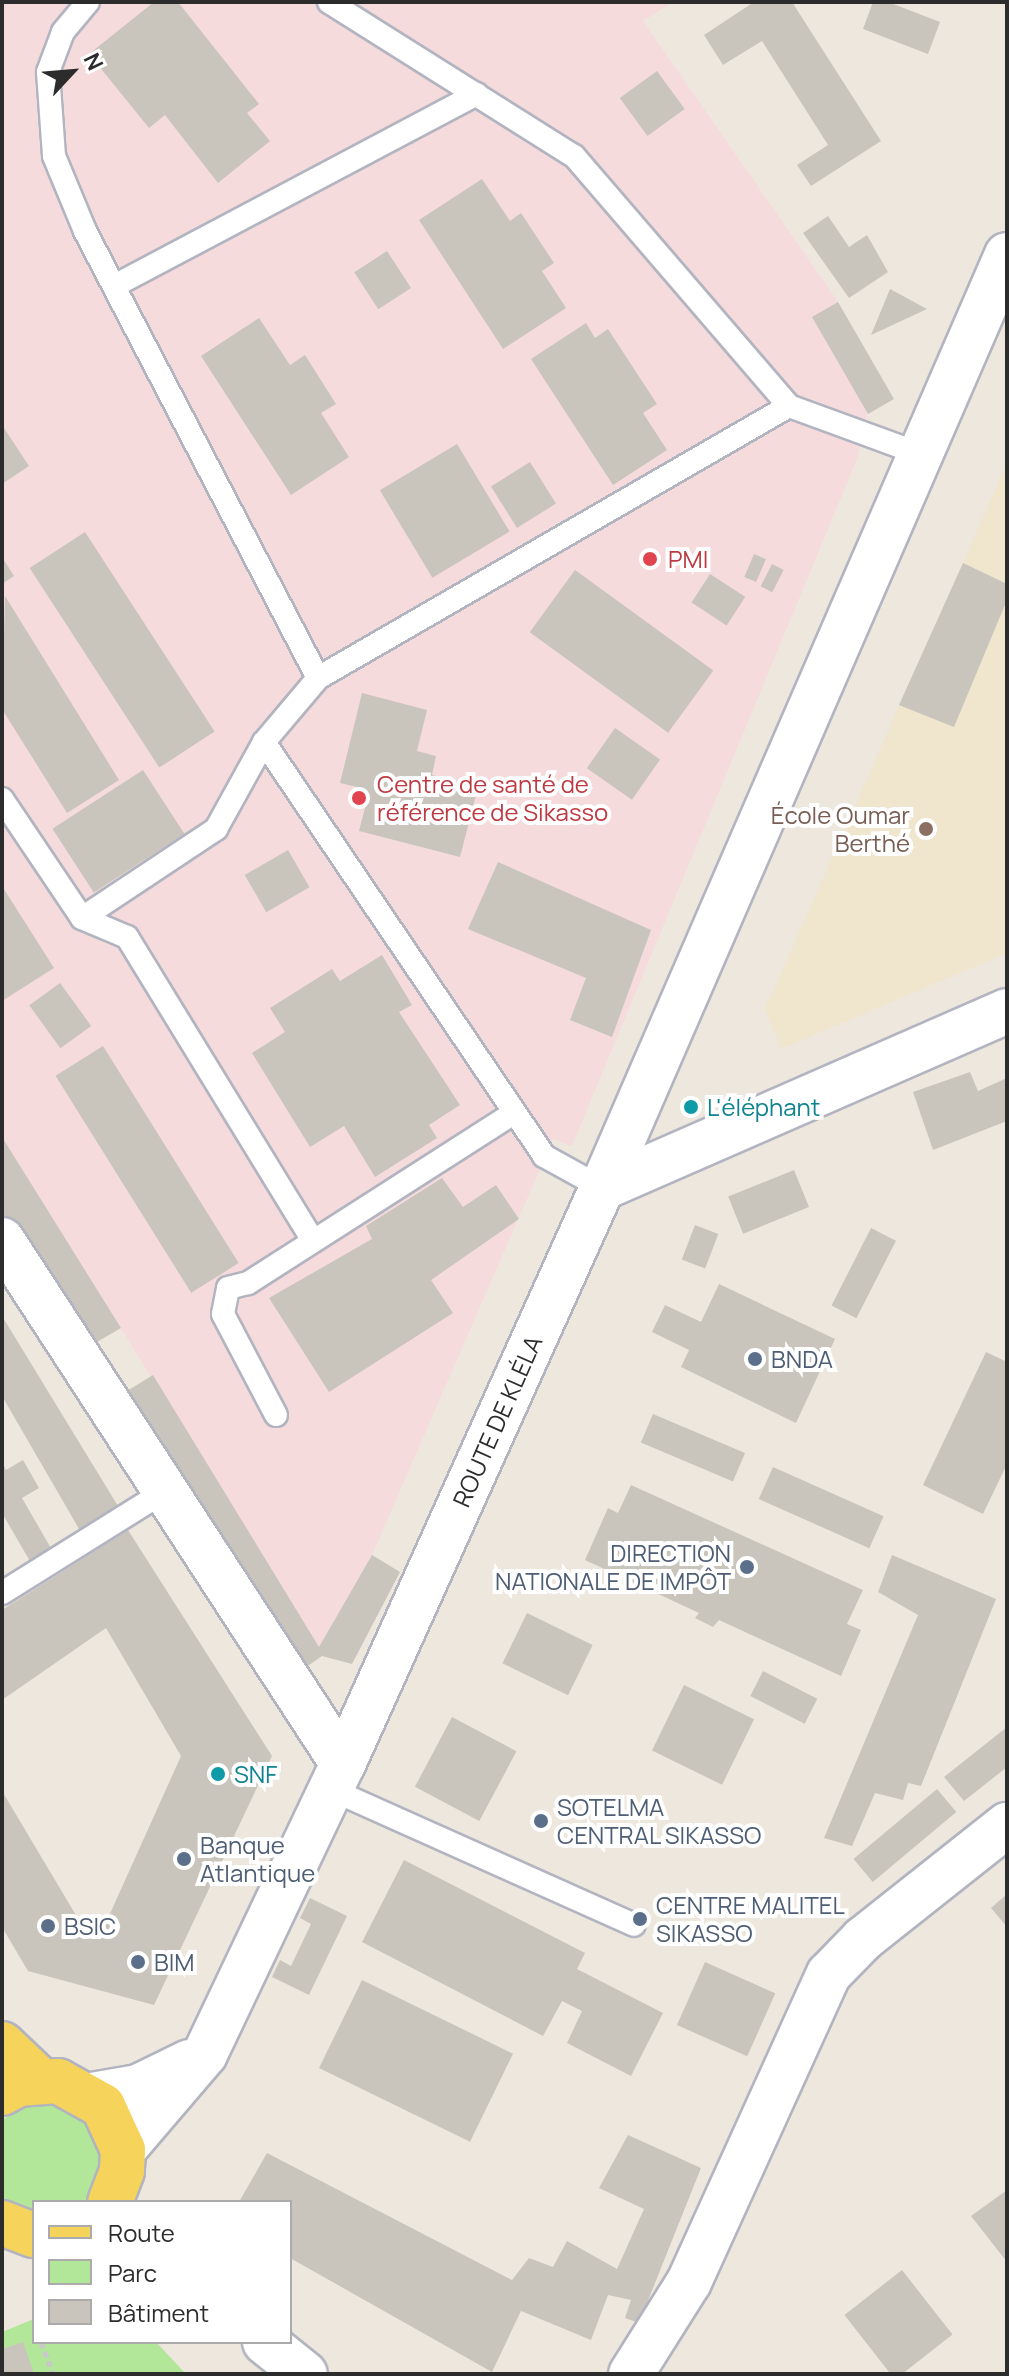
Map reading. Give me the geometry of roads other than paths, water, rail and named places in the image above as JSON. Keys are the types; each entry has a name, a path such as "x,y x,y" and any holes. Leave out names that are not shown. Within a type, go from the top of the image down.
{"main road":[{"path":"2,2044 21,2086 67,2083 92,2095 113,2119 123,2181"}],"street":[{"name":"ROUTE DE KLÉLA","path":"123,2181 205,2054 336,1776 602,1188 1007,255"},
{"path":"602,1188 1007,1011"},
{"path":"2,1240 165,1491 336,1776"},
{"path":"631,2374 689,2282 829,1974 863,1939 1007,1825"},
{"path":"92,2095 138,2087 205,2054"},
{"path":"268,2344 305,2374"}],"lane":[{"path":"88,2 63,32 48,72 54,156 116,285 318,678"},
{"path":"329,2 574,156 789,406 920,454"},
{"path":"116,285 476,94"},
{"path":"82,918 216,829 264,742 318,678 789,406"},
{"path":"264,742 544,1156 602,1188"},
{"path":"2,799 82,918 127,937 313,1241"},
{"path":"276,1415 223,1314 228,1288 248,1283 514,1113"},
{"path":"2,1593 165,1491"},
{"path":"336,1776 634,1925"}],"place":[{"name":"PMI","path":"650,559"},
{"name":"Centre de santé de référence de Sikasso","path":"359,798"},
{"name":"École Oumar Berthé","path":"926,829"},
{"name":"L'éléphant","path":"691,1107"},
{"name":"BNDA","path":"755,1359"},
{"name":"DIRECTION NATIONALE DE IMPÔT","path":"747,1567"},
{"name":"SNF","path":"218,1774"},
{"name":"SOTELMA CENTRAL SIKASSO","path":"541,1821"},
{"name":"Banque Atlantique","path":"184,1859"},
{"name":"CENTRE MALITEL SIKASSO","path":"640,1919"},
{"name":"BSIC","path":"48,1926"},
{"name":"BIM","path":"138,1962"}]}
